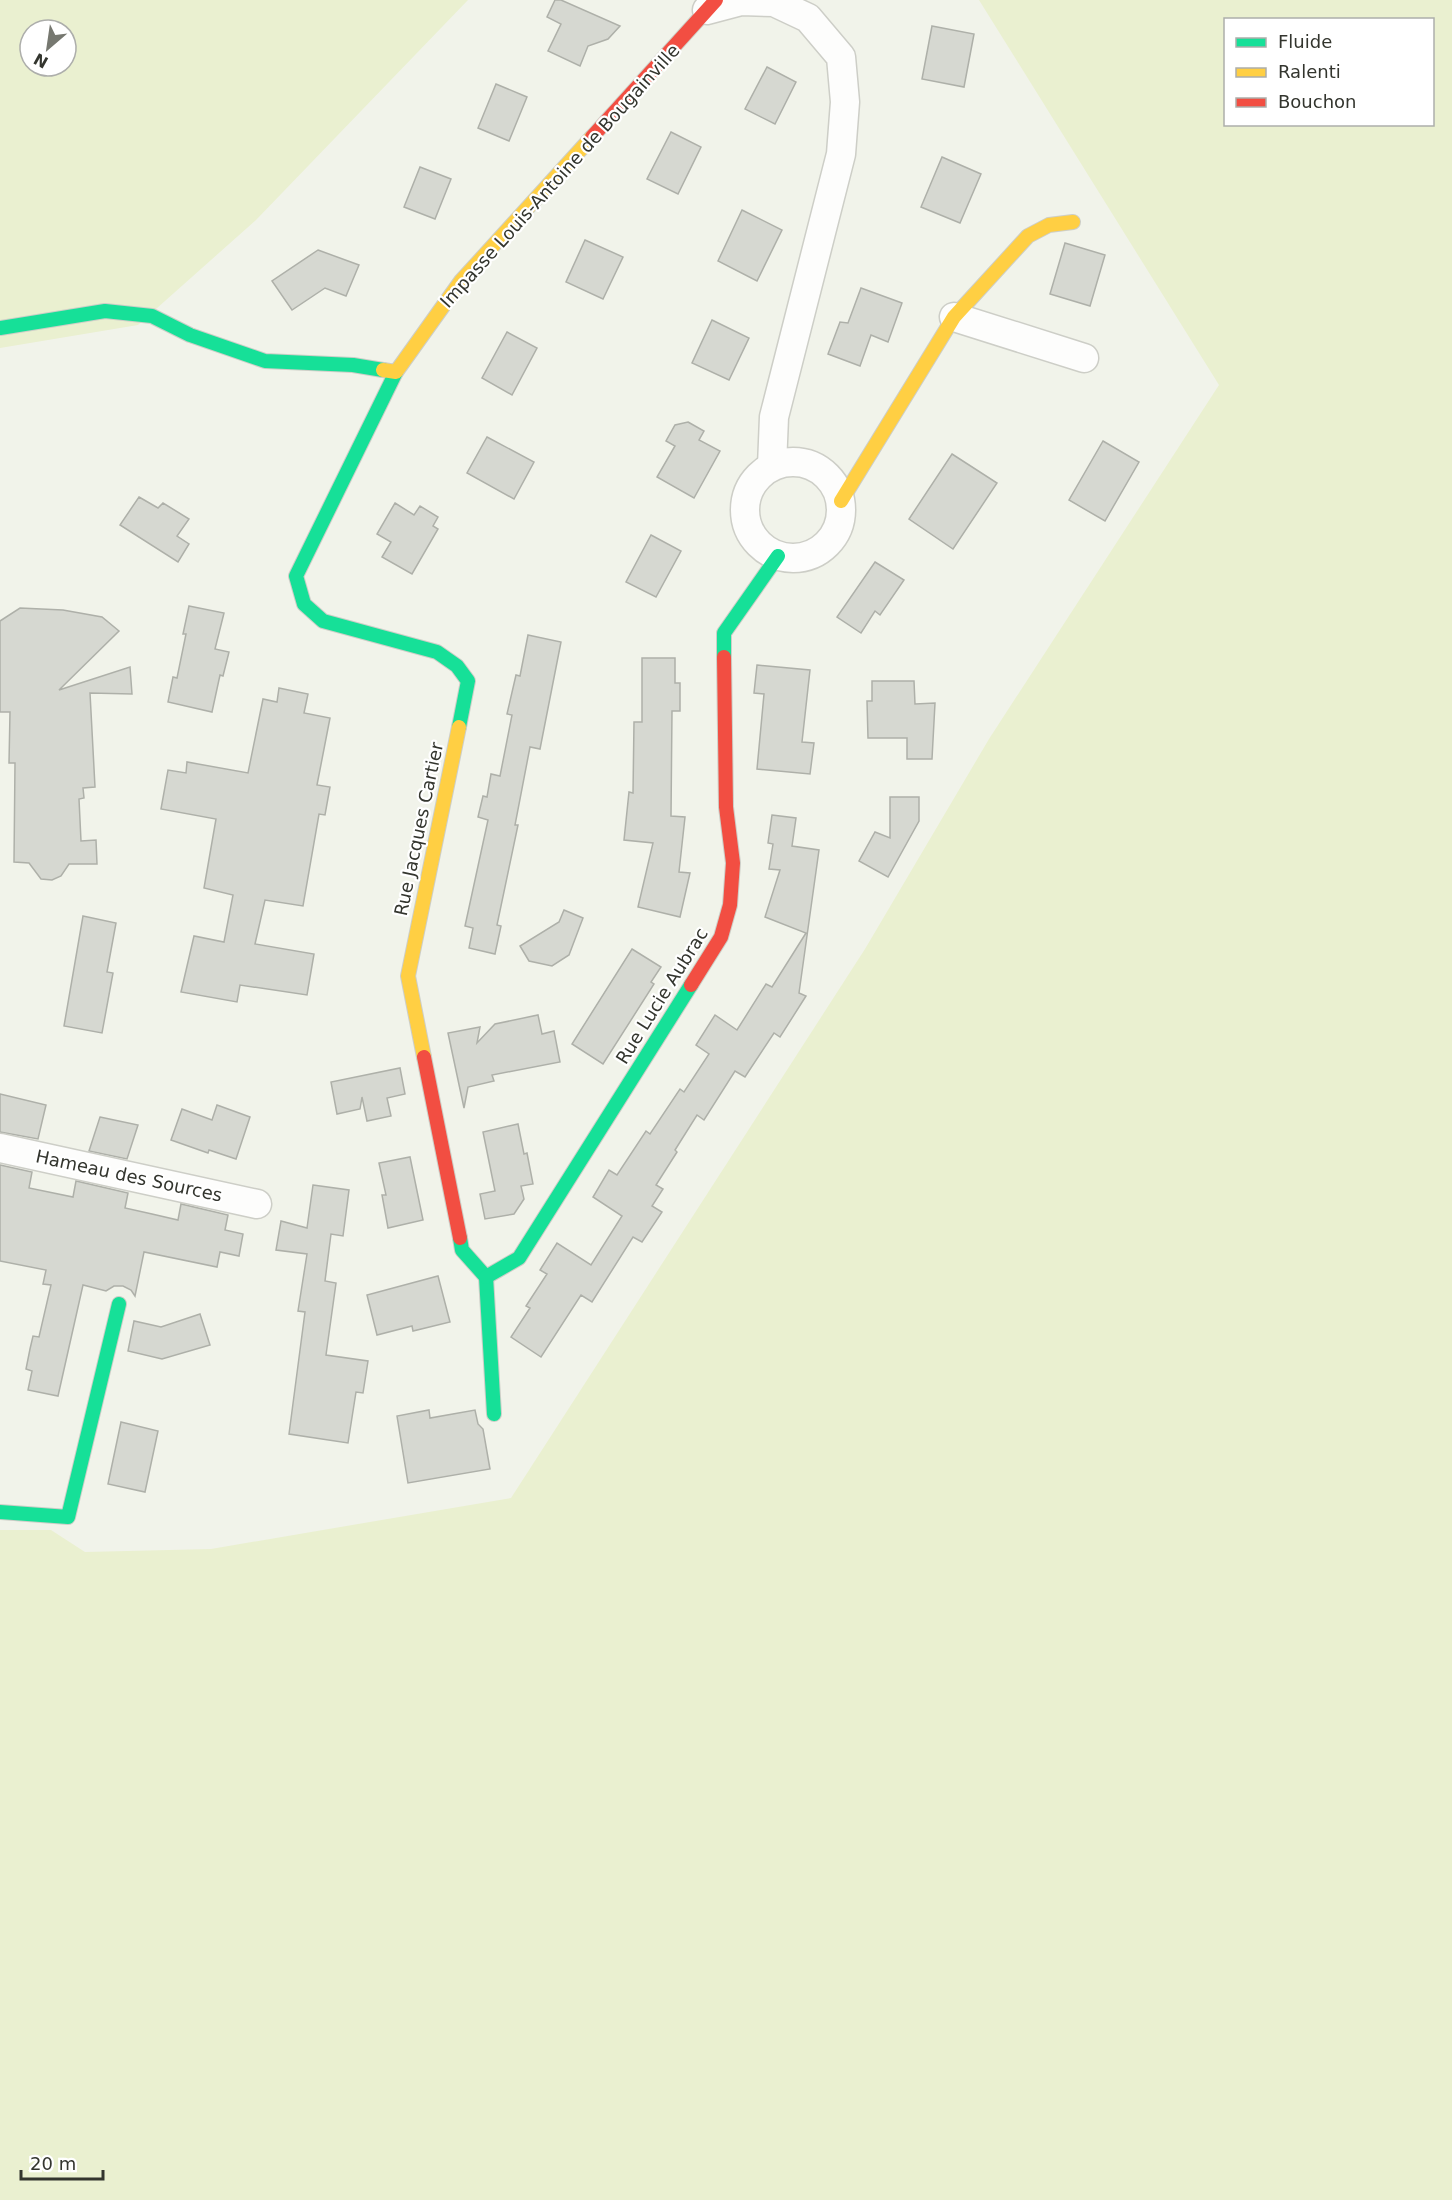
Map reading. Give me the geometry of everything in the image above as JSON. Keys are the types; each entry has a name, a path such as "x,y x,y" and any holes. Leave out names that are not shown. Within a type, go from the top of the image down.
{"street":[{"name":"Impasse Louis-Antoine de Bougainville","path":"396,372 461,281 712,5 741,1 774,2 808,18 841,57 845,102 841,154 774,417 772,466"},
{"path":"841,501 954,317 1028,236 1053,222 1073,222"},
{"path":"0,328 105,311 152,316 190,335 264,361 352,365 396,372"},
{"path":"954,317 1084,358"},
{"name":"Rue Jacques Cartier","path":"396,372 296,576 303,604 323,621 437,652 457,666 468,681 408,976 462,1250 486,1277"},
{"path":"792,461 811,465 825,474 835,485 841,501 841,514 833,538 821,549 801,557 778,556 757,542 747,524 745,507 754,481 772,466 792,461"},
{"name":"Rue Lucie Aubrac","path":"486,1277 519,1258 721,937 730,905 733,863 726,807 724,633 778,556"},
{"name":"Hameau des Sources","path":"0,1148 257,1204"},
{"path":"486,1277 494,1414"},
{"path":"0,1512 68,1517 119,1304"}],"green space":[{"path":"0,0 468,0 256,220 138,325 0,348"},
{"path":"979,0 1452,0 1452,2200 0,2200 0,1530 51,1530 85,1552 211,1549 511,1498 865,949 989,739 1219,385"}],"building":[{"path":"555,0 561,0 620,26 608,39 588,46 580,66 548,51 561,24 547,17"},
{"path":"932,26 974,34 964,87 922,79"},
{"path":"767,67 796,82 775,124 745,109"},
{"path":"496,84 527,97 509,141 478,128"},
{"path":"671,132 701,147 678,194 647,179"},
{"path":"942,157 981,174 960,223 921,207"},
{"path":"420,167 451,179 435,219 404,207"},
{"path":"742,210 782,230 757,281 718,261"},
{"path":"585,240 623,257 603,299 566,282"},
{"path":"1065,243 1105,255 1090,306 1050,294"},
{"path":"318,250 359,265 346,296 325,288 292,310 272,281"},
{"path":"861,288 902,303 888,342 871,335 860,366 828,354 840,322 848,323"},
{"path":"712,320 749,338 729,380 692,363"},
{"path":"507,332 537,348 512,395 482,378"},
{"path":"688,422 704,431 699,440 720,451 694,498 657,477 675,446 666,441 675,425"},
{"path":"487,437 534,462 514,499 467,473"},
{"path":"1103,441 1139,462 1105,521 1069,500"},
{"path":"952,454 997,483 953,549 909,519"},
{"path":"139,497 158,508 163,503 189,519 177,536 189,544 178,562 120,525"},
{"path":"395,503 414,515 420,506 438,517 433,526 438,529 412,574 382,557 391,542 377,534"},
{"path":"651,535 681,551 656,597 626,582"},
{"path":"875,562 904,580 880,615 875,611 861,633 837,617"},
{"path":"189,606 224,613 215,649 229,652 223,676 220,675 212,712 168,702 173,677 177,678"},
{"path":"20,608 63,610 102,617 119,631 59,690 130,667 132,694 90,693 95,787 83,788 84,798 79,799 81,841 96,840 97,864 69,864 61,876 52,880 41,879 29,863 14,862 15,763 9,763 10,712 0,712 0,621"},
{"path":"528,635 561,642 540,749 530,747 515,825 518,825 497,925 501,926 495,954 469,948 473,928 465,926 488,820 478,817 483,796 487,797 491,774 500,776 512,715 507,714 516,675 520,676"},
{"path":"642,658 675,658 675,683 680,683 680,711 672,711 671,816 685,817 679,872 690,873 680,917 638,907 653,843 624,840 629,792 633,793 634,722 642,722"},
{"path":"757,665 810,670 802,742 814,743 810,774 757,769 764,694 754,693"},
{"path":"872,681 914,681 915,704 935,703 932,759 907,759 907,738 868,738 867,701 872,701"},
{"path":"279,688 308,694 304,713 330,718 317,785 330,787 325,815 319,814 303,906 265,900 255,944 314,954 307,995 240,985 237,1002 181,992 194,936 224,942 233,895 204,888 216,819 161,809 168,770 186,773 187,762 248,773 263,699 277,702"},
{"path":"890,797 919,797 919,821 888,877 859,861 875,832 890,838"},
{"path":"772,815 796,818 792,846 819,850 799,993 806,996 780,1037 774,1033 745,1077 735,1071 704,1120 697,1115 656,1185 663,1189 652,1206 662,1212 642,1242 633,1237 592,1302 581,1295 541,1357 511,1337 530,1308 526,1306 547,1274 540,1270 557,1243 591,1265 622,1216 593,1197 609,1170 617,1175 646,1131 650,1134 680,1089 684,1092 709,1054 696,1045 715,1015 737,1030 766,984 772,987 806,933 765,917 780,870 769,869 773,844 768,843"},
{"path":"564,910 583,918 569,955 552,966 529,961 520,946 559,922"},
{"path":"83,916 116,923 107,972 113,973 102,1033 64,1026"},
{"path":"632,949 661,967 651,982 654,984 603,1064 572,1044"},
{"path":"538,1015 542,1034 554,1031 560,1062 492,1075 494,1081 468,1087 464,1108 448,1033 480,1027 477,1043 495,1024"},
{"path":"400,1068 405,1094 387,1098 391,1116 367,1121 362,1097 360,1109 337,1114 331,1082"},
{"path":"0,1094 46,1105 38,1139 0,1132"},
{"path":"217,1105 250,1117 236,1159 209,1150 208,1153 171,1140 182,1109 212,1120"},
{"path":"100,1117 138,1125 127,1159 89,1151"},
{"path":"518,1124 533,1184 521,1186 524,1199 514,1214 485,1219 480,1194 495,1191 483,1132"},
{"path":"410,1157 423,1220 388,1228 382,1195 386,1195 379,1163"},
{"path":"0,1165 32,1172 29,1188 73,1197 76,1181 128,1193 125,1208 178,1220 181,1204 228,1215 225,1230 243,1234 239,1256 220,1252 217,1267 144,1252 135,1296 131,1290 123,1286 114,1286 106,1291 83,1285 58,1396 28,1390 32,1371 26,1369 30,1349 33,1336 39,1337 51,1285 43,1284 46,1270 0,1261"},
{"path":"313,1185 349,1190 343,1236 331,1234 325,1281 336,1283 326,1355 368,1361 363,1393 356,1392 348,1443 289,1434 305,1312 298,1311 307,1254 276,1250 281,1221 307,1228"},
{"path":"438,1276 450,1322 413,1331 412,1326 377,1335 367,1295"},
{"path":"200,1314 210,1345 162,1359 128,1351 134,1321 161,1327"},
{"path":"429,1410 430,1418 475,1410 478,1424 483,1429 490,1469 408,1483 397,1416"},
{"path":"121,1422 158,1431 145,1492 108,1484"}],"traffic: fast":[{"path":"0,328 105,311 152,316 190,335 265,361 353,365 383,370"},
{"path":"396,372 296,576 304,604 323,621 437,652 457,666 468,681 459,727"},
{"path":"724,657 724,633 778,556"},
{"path":"486,1277 519,1258 691,985"},
{"path":"460,1238 462,1250 486,1277 494,1414"},
{"path":"0,1512 68,1517 119,1304"}],"traffic: slow":[{"path":"383,370 396,372 461,281 592,137"},
{"path":"841,501 954,317 1028,236 1049,225 1073,222"},
{"path":"424,1057 408,976 459,727"}],"traffic: jam":[{"path":"592,137 716,0"},
{"path":"691,985 721,937 730,905 733,863 726,807 724,657"},
{"path":"424,1057 460,1238"}]}
